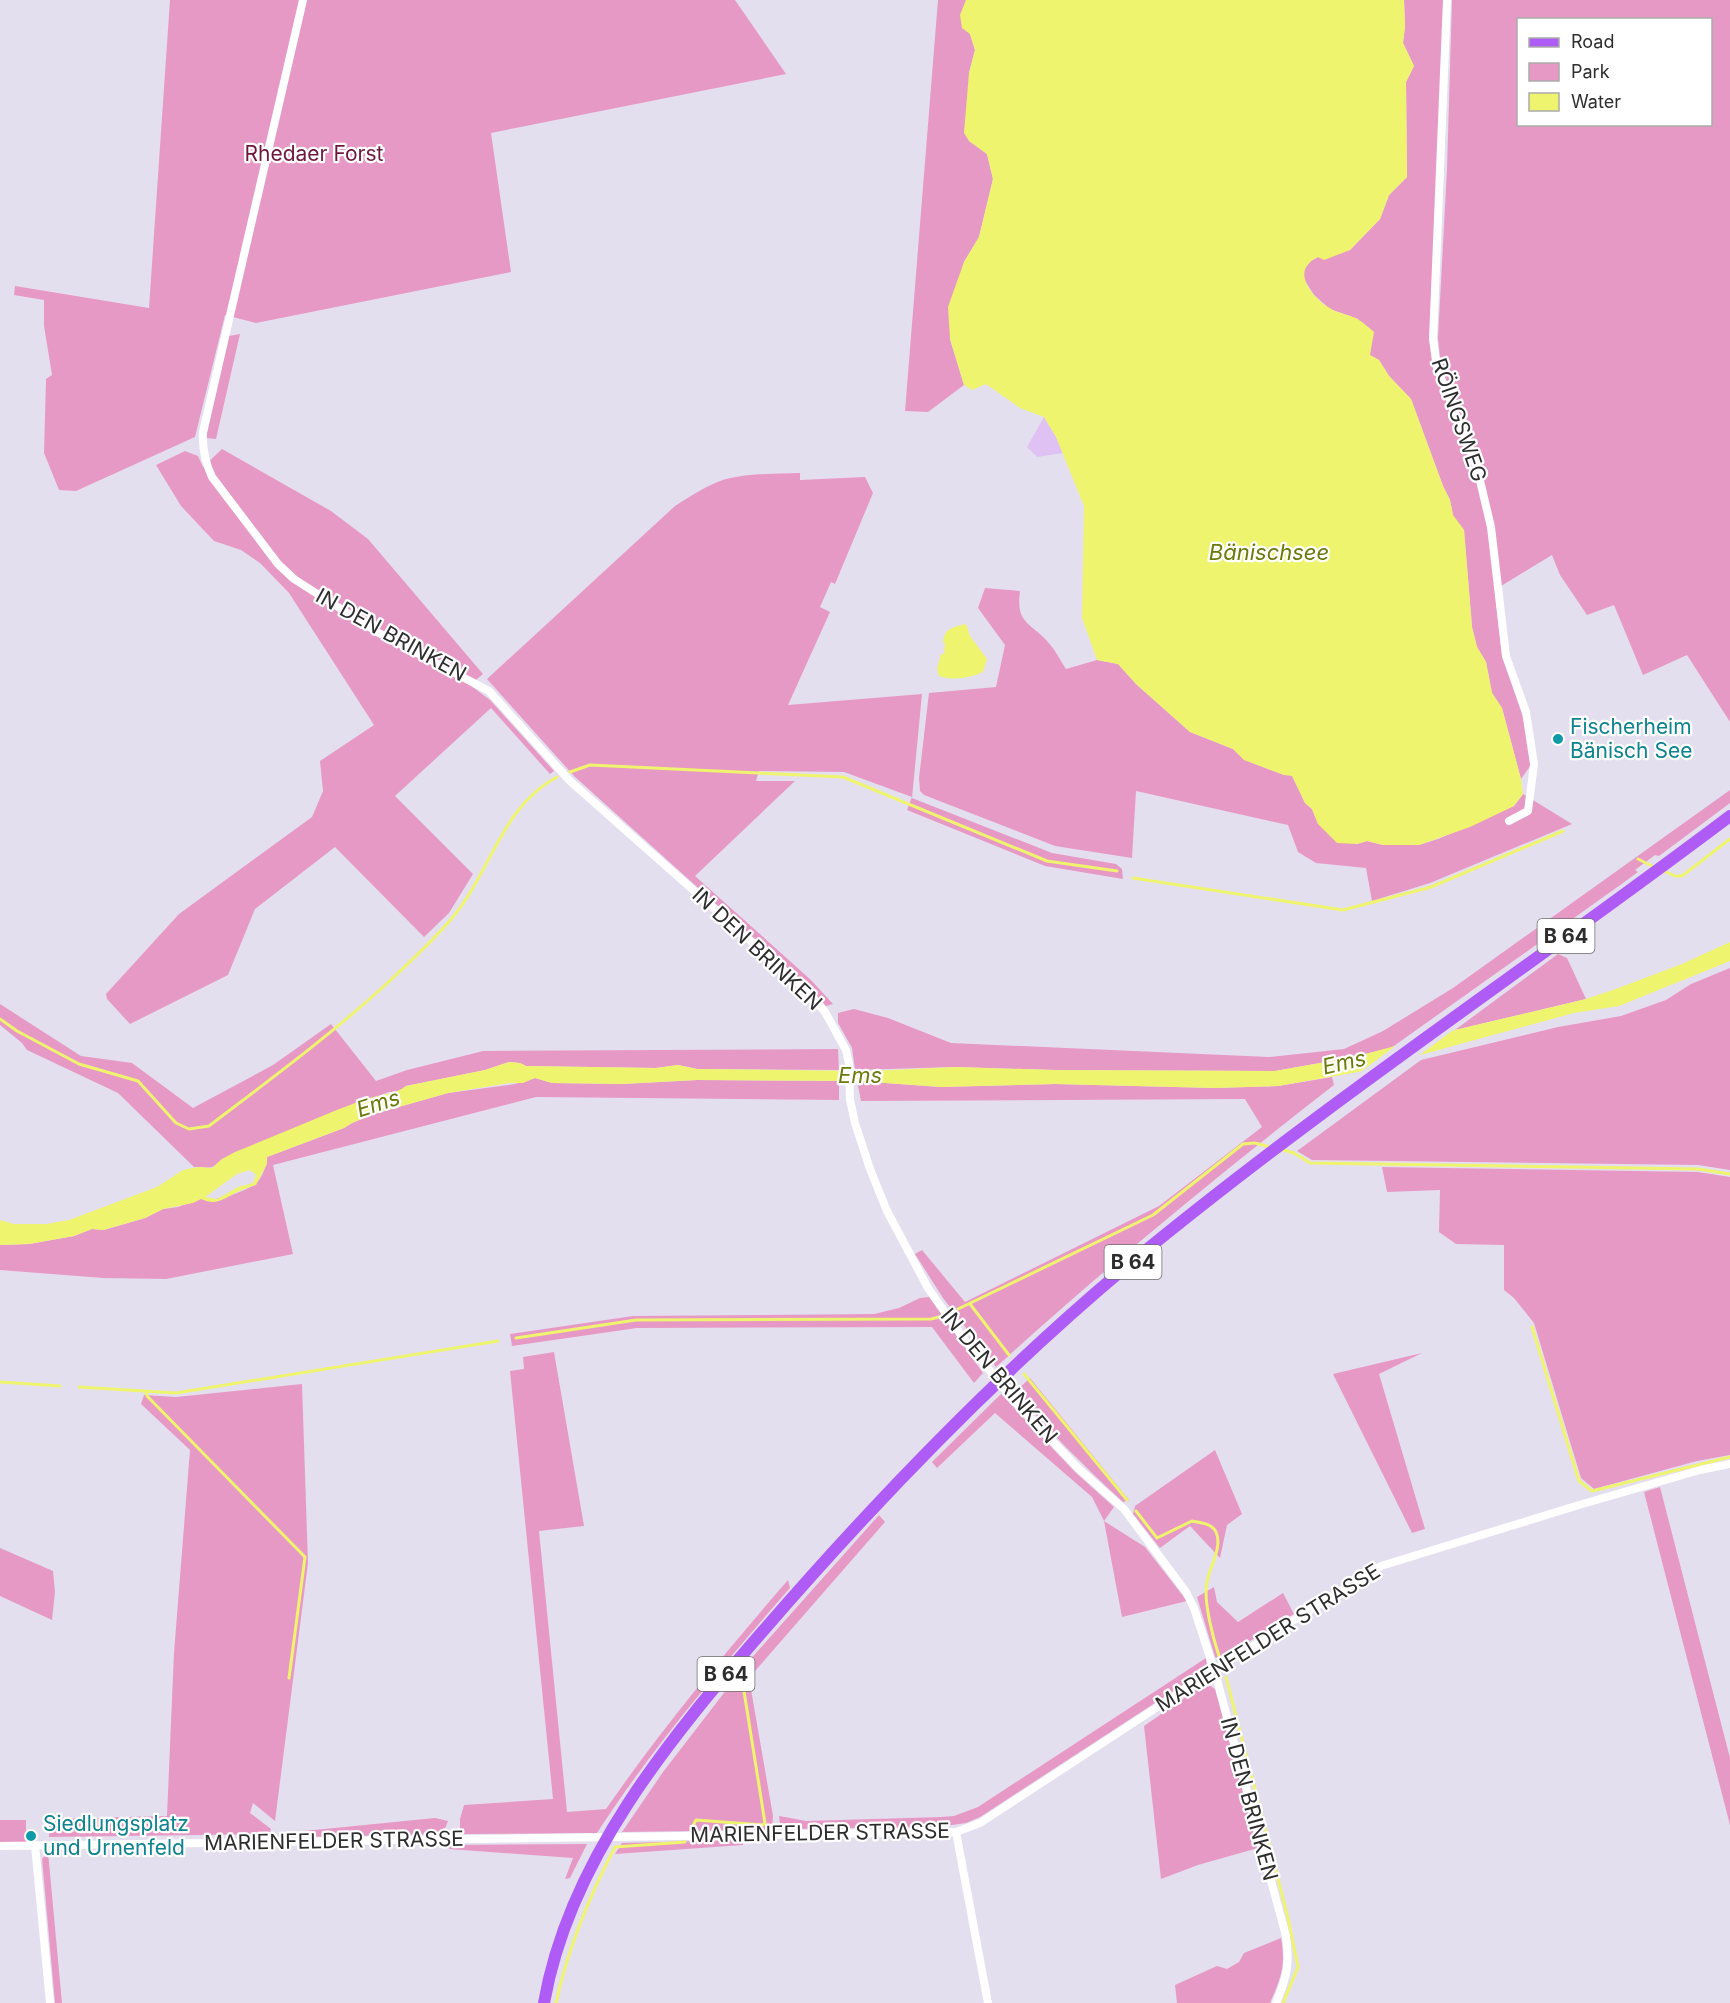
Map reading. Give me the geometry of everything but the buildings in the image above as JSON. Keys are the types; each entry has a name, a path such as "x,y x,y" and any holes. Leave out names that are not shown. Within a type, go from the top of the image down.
{"main road":[{"name":"B 64","path":"544,2003 564,1926 581,1886 601,1848 675,1739 749,1647 818,1567 901,1478 1010,1372 1137,1258 1262,1158 1730,816"}],"street":[{"name":"IN DEN BRINKEN","path":"303,0 203,432 203,452 206,465 212,477 278,564 294,579 377,632 489,691 570,781 804,988 825,1012 843,1044 849,1064 849,1088 855,1123 887,1211 928,1288 1015,1402 1064,1454 1124,1509 1186,1592 1194,1608 1214,1671 1286,1936 1288,1967 1276,2003"},
{"name":"RÖINGSWEG","path":"1447,0 1433,339 1437,368 1477,468 1491,527 1506,656 1530,729 1534,764 1528,811 1509,820"},
{"name":"MARIENFELDER STRASSE","path":"0,1846 956,1832 980,1823 1381,1566 1579,1505 1700,1470 1730,1464"},
{"path":"956,1832 988,2003"},
{"path":"35,1845 50,2003"}],"green space":[{"name":"Rhedaer Forst","path":"170,0 735,0 786,74 491,133 511,272 256,323 225,315 195,437 76,491 59,490 44,453 46,379 52,375 44,326 44,300 14,295 15,286 149,308"},
{"path":"938,0 966,0 961,15 975,50 969,73 969,141 987,154 993,179 979,237 964,262 950,339 964,385 928,412 905,411"},
{"path":"1404,0 1444,0 1430,339 1474,469 1488,527 1502,656 1527,729 1531,765 1521,779 1502,708 1492,693 1486,662 1477,647 1472,627 1464,530 1453,516 1450,500 1411,399 1389,376 1379,360 1369,355 1358,319 1330,309 1314,295 1304,279 1304,269 1311,261 1318,257 1350,250 1380,219 1389,195 1407,177 1406,82 1414,66 1403,43"},
{"path":"1452,0 1730,0 1730,722 1687,655 1643,675 1614,605 1587,615 1560,575 1552,555 1501,586 1480,468 1441,367 1438,338 1447,169"},
{"path":"240,334 216,439 206,438 229,336"},
{"path":"222,449 331,511 368,539 483,674 470,685 490,700 554,771 550,774 491,708 395,796 473,874 449,913 424,937 335,847 255,909 228,975 130,1024 107,999 106,994 179,914 312,817 323,791 320,761 374,725 289,593 260,563 241,550 214,541 181,506 156,465 185,451 198,456 203,467"},
{"path":"800,473 800,480 865,477 873,493 835,584 831,582 820,607 830,612 788,705 922,694 912,798 1052,853 1116,864 1122,869 1123,879 1045,866 907,810 912,797 844,772 759,771 756,781 795,781 695,876 811,980 833,1004 826,1006 806,985 574,776 487,679 675,506 708,486 730,478 759,474"},
{"path":"985,588 1020,591 1019,602 1022,616 1050,644 1066,669 1097,660 1118,664 1136,684 1190,732 1233,749 1245,760 1284,775 1292,775 1318,824 1357,844 1367,841 1383,845 1419,845 1514,806 1523,794 1572,824 1430,883 1372,901 1366,868 1316,863 1298,852 1288,825 1136,791 1132,858 1055,846 924,795 920,791 919,778 929,693 996,687 1005,645 978,608"},
{"path":"1730,790 1730,803 1659,856 1655,855 1635,870 1638,872 1623,883 1391,1048 1275,1071 955,1067 855,1070 852,1048 838,1023 838,1013 854,1009 888,1018 951,1043 1269,1057 1344,1049 1383,1031 1453,988"},
{"path":"1558,954 1567,958 1586,999 1455,1030"},
{"path":"1730,968 1730,1170 1698,1165 1312,1160 1297,1151 1421,1060 1558,1027 1621,1016 1666,1000 1691,984"},
{"path":"0,1004 81,1056 132,1063 193,1108 273,1065 331,1024 376,1081 407,1070 483,1051 838,1049 839,1070 697,1069 678,1065 656,1068 526,1066 509,1062 485,1070 406,1086 399,1092 389,1092 331,1113 222,1159 212,1167 194,1167 118,1093 27,1050 0,1025"},
{"path":"1332,1077 1334,1085 1162,1223 996,1367 943,1298 915,1254 922,1250 965,1302 1159,1206 1262,1127 1245,1099 861,1101 857,1081 941,1087 1055,1084 1215,1088 1278,1086"},
{"path":"535,1078 552,1083 622,1084 697,1080 839,1081 839,1100 536,1097 273,1165 293,1254 166,1279 103,1278 0,1270 0,1245 29,1244 74,1236 92,1229 104,1230 201,1198 223,1198 255,1184 262,1175 267,1157 344,1128 374,1114 448,1093 515,1084"},
{"path":"1382,1167 1698,1172 1730,1177 1730,1455 1697,1461 1594,1489 1581,1478 1534,1323 1514,1298 1504,1290 1504,1245 1456,1244 1439,1232 1440,1190 1387,1192"},
{"path":"929,1297 983,1373 974,1383 932,1327 637,1328 512,1346 510,1334 633,1316 874,1314"},
{"path":"554,1352 584,1526 539,1531 567,1812 606,1809 694,1692 788,1580 790,1588 665,1737 597,1833 460,1834 460,1819 464,1805 553,1799 510,1371 524,1369 523,1357"},
{"path":"1422,1353 1379,1374 1425,1529 1412,1533 1333,1374"},
{"path":"1030,1378 1129,1500 1123,1502 1109,1489 1054,1435 1015,1392"},
{"path":"302,1384 308,1563 275,1821 253,1803 250,1813 271,1829 269,1834 49,1837 49,1819 167,1816 174,1653 190,1450 141,1404 144,1395 176,1397"},
{"path":"1001,1394 1075,1472 1114,1507 1104,1521 1092,1497 995,1413 937,1468 932,1462"},
{"path":"1215,1450 1242,1514 1227,1525 1220,1558 1190,1526 1160,1548 1133,1514 1135,1506"},
{"path":"1660,1487 1730,1758 1730,1825 1644,1492"},
{"path":"879,1515 885,1522 749,1678 773,1816 772,1830 622,1832 663,1772 747,1663"},
{"path":"1104,1521 1145,1547 1187,1601 1122,1617"},
{"path":"0,1548 53,1571 55,1592 52,1620 0,1596"},
{"path":"1214,1587 1217,1602 1238,1622 1283,1593 1294,1614 1221,1659 1215,1657 1197,1597"},
{"path":"1206,1658 1207,1669 980,1817 966,1823 938,1827 784,1829 780,1824 779,1816 806,1821 941,1817 954,1816 978,1807"},
{"path":"1206,1683 1215,1689 1258,1848 1198,1865 1161,1879 1144,1726"},
{"path":"435,1818 448,1821 443,1834 305,1837 304,1831"},
{"path":"0,1820 26,1820 26,1842 0,1842"},
{"path":"743,1840 743,1845 615,1854 622,1843"},
{"path":"587,1844 570,1878 565,1879 573,1858 449,1849 449,1845"},
{"path":"48,1852 62,2003 55,2003 42,1859"},
{"path":"1281,1938 1282,1972 1270,2003 1177,2003 1175,1985 1217,1966 1227,1969 1239,1962 1244,1953"}],"sand":[{"path":"1044,417 1063,453 1037,457 1027,447"}],"water":[{"name":"Bänischsee","path":"966,0 1404,0 1403,43 1414,66 1406,82 1407,177 1389,195 1380,219 1350,250 1324,260 1318,257 1310,262 1305,269 1304,276 1310,290 1322,302 1335,311 1359,320 1374,332 1370,355 1379,360 1389,376 1411,399 1450,500 1453,515 1464,530 1472,627 1477,647 1486,662 1492,693 1502,708 1521,779 1523,794 1514,806 1470,827 1419,845 1383,845 1367,841 1357,844 1337,843 1318,824 1312,809 1305,803 1292,776 1244,760 1233,749 1190,732 1136,684 1118,664 1097,660 1082,618 1084,506 1056,437 1044,417 1020,408 986,384 972,390 964,385 950,339 948,307 964,262 979,237 993,179 987,154 969,141 964,133 969,73 975,50 970,34 962,28 960,15"},
{"path":"966,624 970,636 987,659 983,672 962,678 939,676 937,669 941,654 944,654 945,634 953,627"},
{"name":"Ems","path":"1730,942 1730,961 1619,1006 1574,1013 1358,1072 1278,1086 1215,1088 1055,1084 941,1087 857,1081 697,1080 622,1084 552,1083 535,1078 523,1083 509,1083 448,1093 374,1114 344,1128 267,1157 267,1164 256,1185 220,1201 211,1202 201,1199 193,1203 163,1209 145,1218 103,1230 92,1229 74,1236 29,1244 0,1245 0,1220 14,1224 46,1224 69,1220 157,1187 183,1170 198,1167 212,1168 235,1152 363,1100 391,1093 406,1086 485,1070 509,1062 526,1066 656,1068 678,1065 697,1069 869,1071 955,1067 1275,1071 1354,1057 1586,999 1682,964","holes":["250,1170 256,1175 253,1183 238,1187 217,1199 205,1197 237,1174"]}],"pier":[{"path":"1460,1025 1413,1060 1355,1076 1402,1041"}],"waterway":[{"path":"570,772 590,765 843,777 1047,861 1117,871"},
{"path":"0,1019 17,1031 79,1064 138,1081 176,1123 189,1129 209,1126 341,1023 428,944 466,899 510,822 523,805 538,789 557,777"},
{"path":"1133,878 1343,910 1431,887 1563,831"},
{"path":"1662,870 1675,876 1682,876 1730,839"},
{"path":"1638,859 1656,868"},
{"path":"958,1309 1153,1215 1243,1144 1255,1143 1270,1147"},
{"path":"1280,1149 1294,1153 1310,1163 1698,1169 1730,1174"},
{"path":"970,1304 1009,1355"},
{"path":"516,1338 636,1320 931,1319 939,1317"},
{"path":"1532,1327 1579,1481 1592,1491 1730,1457"},
{"path":"79,1387 176,1393 498,1341"},
{"path":"1024,1374 1127,1500"},
{"path":"0,1382 60,1386"},
{"path":"146,1392 147,1396 305,1557 289,1678"},
{"path":"1136,1511 1157,1538 1192,1521 1209,1525 1216,1532 1217,1551 1208,1576 1206,1599 1219,1656"},
{"path":"1226,1677 1288,1918 1298,1967 1283,2003"},
{"path":"691,1829 696,1820 763,1825 765,1823 743,1685"},
{"path":"556,2003 580,1923 615,1847 685,1842"}],"place":[{"name":"Fischerheim Bänisch See","path":"1558,739"},
{"name":"Siedlungsplatz und Urnenfeld","path":"31,1836"}]}
